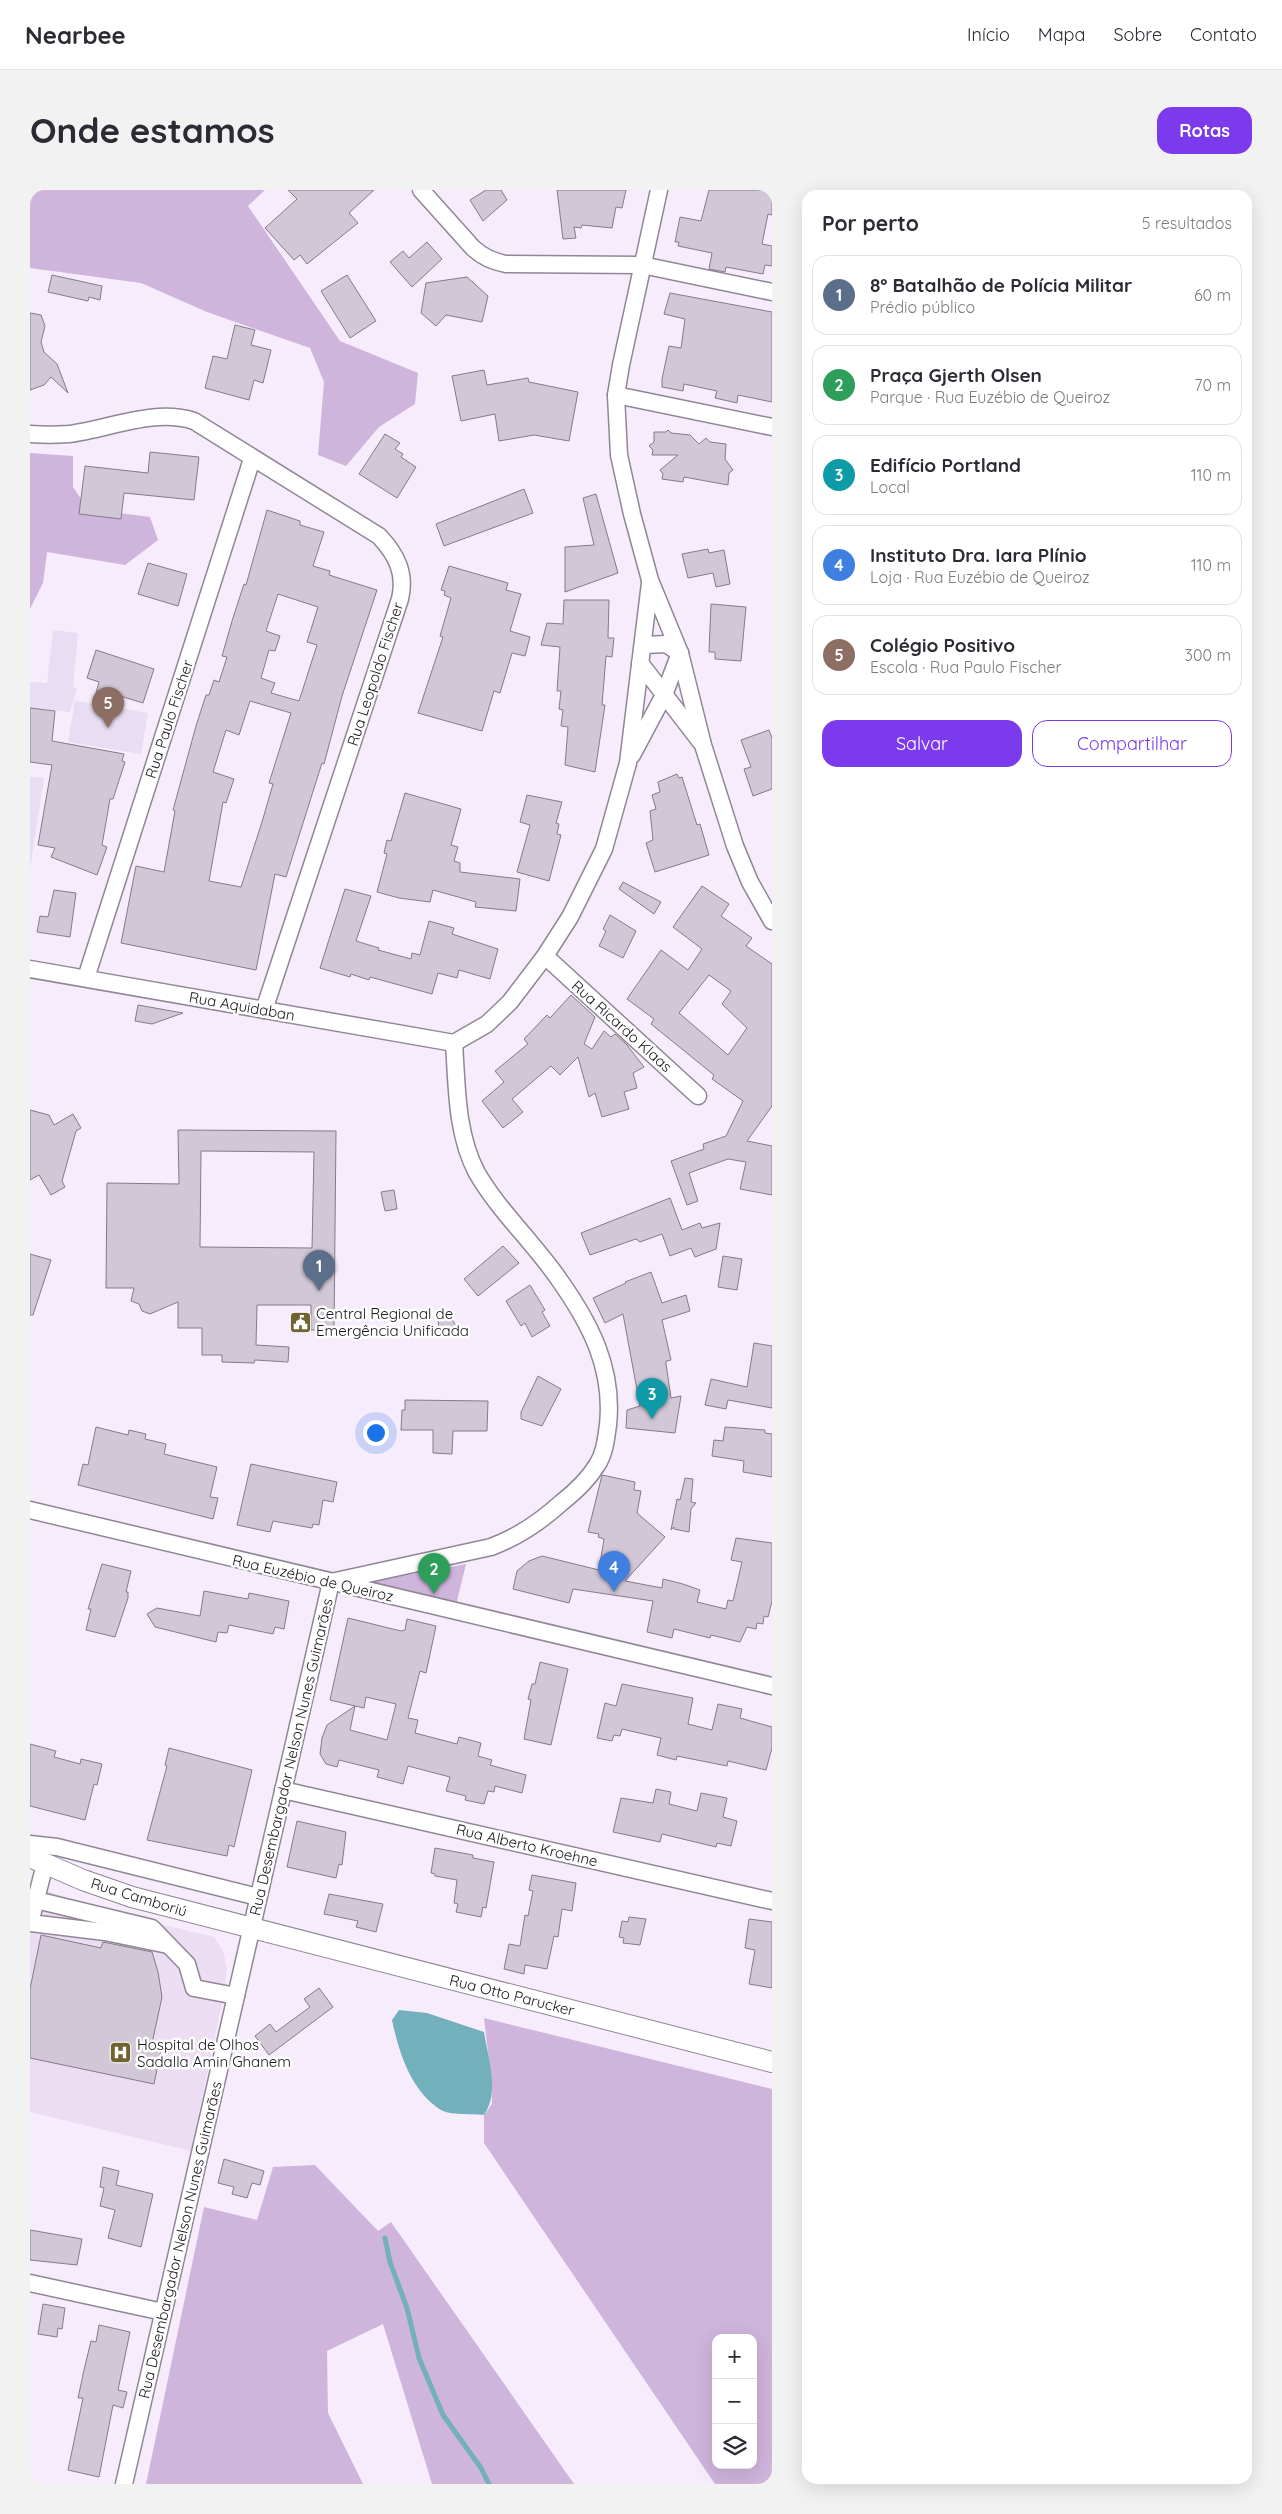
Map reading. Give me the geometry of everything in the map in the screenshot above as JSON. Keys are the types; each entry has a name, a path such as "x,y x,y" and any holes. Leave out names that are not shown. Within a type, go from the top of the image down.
{"main road":[{"name":"Rua Camboriú","path":"37,1860 82,1880 132,1897 251,1928"},
{"name":"Rua Otto Parucker","path":"251,1928 772,2062"}],"street":[{"path":"421,190 473,248 482,256 493,261 506,264 642,265 772,292"},
{"path":"659,190 616,395 616,430 623,476 650,580 680,653 703,745 735,846 750,882 772,921"},
{"path":"616,395 772,427"},
{"name":"Rua Leopoldo Fischer","path":"30,434 68,434 159,417 179,416 206,427 252,459 379,536 397,558 402,572 403,586 264,1010"},
{"name":"Rua Paulo Fischer","path":"86,978 252,459"},
{"path":"454,1043 487,1024 510,1002 545,956 584,893 604,849 628,763 640,663 644,645 650,580"},
{"path":"644,645 666,644 680,653"},
{"path":"628,763 664,695 680,653"},
{"path":"640,663 703,745"},
{"name":"Rua Ricardo Klaas","path":"545,956 698,1096"},
{"name":"Rua Aquidaban","path":"30,969 454,1043"},
{"name":"Rua Desembargador Nelson Nunes Guimarães","path":"124,2484 331,1582 491,1547 515,1537 543,1518 575,1491 598,1463 604,1449 609,1410 608,1382 595,1337 558,1277 477,1172 463,1130 454,1043"},
{"name":"Rua Euzébio de Queiroz","path":"30,1510 772,1686"},
{"name":"Rua Alberto Kroehne","path":"283,1790 772,1900"},
{"path":"30,1844 57,1847 258,1897"},
{"path":"37,1860 36,1900 30,1923 105,1932 170,1946"},
{"path":"36,1900 152,1928 186,1964 194,1988 236,1996"},
{"path":"30,2283 163,2312"}],"shaded area":[{"path":"30,190 265,190 248,206 340,341 418,373 415,404 379,427 346,466 318,455 324,382 310,348 207,312 141,283 30,268"},
{"path":"30,453 73,456 73,487 88,509 150,517 158,540 125,565 47,552 43,583 30,609"},
{"path":"53,630 78,633 73,687 77,688 70,712 30,708 30,682 47,683"},
{"path":"75,701 148,713 141,754 68,742"},
{"path":"30,777 44,778 30,869"},
{"path":"466,1564 456,1605 363,1583"},
{"name":"Hospital de Olhos Sadalla Amin Ghanem","path":"30,1886 126,1916 214,1937 223,1951 227,1968 224,1994 191,2151 30,2112"},
{"path":"484,2018 772,2089 772,2484 715,2484 484,2143 484,2115 492,2104 491,2077"},
{"path":"315,2165 378,2231 391,2222 574,2484 432,2484 383,2324 327,2351 328,2413 363,2484 146,2484 204,2207 257,2220 273,2167"}],"water":[{"path":"399,2010 427,2013 484,2032 492,2085 489,2106 484,2115 444,2112 422,2093 408,2070 398,2045 392,2020"}],"building":[{"path":"288,190 374,190 349,213 358,223 307,264 300,255 294,260 265,228 297,199"},
{"path":"486,190 501,190 507,200 483,221 470,200"},
{"path":"557,190 626,190 622,208 616,207 612,228 582,225 581,228 574,227 576,238 563,239"},
{"path":"709,190 772,190 772,215 768,214 762,244 772,246 772,266 765,265 763,274 726,267 725,272 709,269 712,253 678,246 679,242 675,242 680,217 701,221"},
{"path":"427,242 442,259 412,287 390,262 403,251 409,258"},
{"path":"52,275 102,286 100,300 89,297 88,301 48,292"},
{"path":"347,275 376,321 350,338 321,291"},
{"path":"467,277 488,296 482,322 446,315 436,326 421,313 426,283"},
{"path":"670,293 772,312 772,402 738,395 737,403 715,398 717,391 684,384 683,391 662,387 669,346 681,348 685,319 664,314"},
{"path":"30,313 41,315 45,326 41,342 44,352 57,364 68,393 51,377 44,385 30,390"},
{"path":"235,325 255,330 251,345 271,350 263,383 254,380 249,400 205,388 213,356 227,359"},
{"path":"484,370 487,385 528,378 529,382 578,392 569,441 534,435 499,441 495,414 461,421 452,376"},
{"path":"668,430 671,433 690,435 699,444 706,438 710,442 726,444 725,459 733,470 729,473 728,485 684,477 683,482 662,479 663,474 660,470 678,455 652,455 653,450 649,446 654,442 654,432 666,432"},
{"path":"385,434 400,443 395,449 403,454 401,457 416,467 397,498 359,474"},
{"path":"150,452 199,457 194,500 124,493 121,519 79,514 85,466 148,473"},
{"path":"524,489 533,513 444,546 436,524"},
{"path":"596,494 618,573 565,592 565,547 594,545 583,498"},
{"path":"267,510 300,521 300,525 324,532 313,566 330,571 329,575 377,590 342,696 324,764 322,763 286,877 275,874 256,970 121,943 136,866 164,872 175,811 173,810 196,726 206,695 209,695 214,680 219,682 227,657 222,656 244,584 246,585","holes":["278,594 318,607 307,642 317,645 299,701 271,693 275,683 261,678 269,650 275,651 280,636 266,631","250,701 291,713 269,783 273,784 241,887 209,881 223,802 226,803 234,779 213,772 226,730 239,735"]},
{"path":"708,549 709,553 724,550 730,584 716,587 713,573 688,578 682,554"},
{"path":"148,563 187,574 178,606 138,594"},
{"path":"449,566 508,583 506,590 521,594 510,631 530,637 525,656 512,653 500,693 494,691 482,731 418,713 443,637 440,636 451,598 444,595 445,591 441,590"},
{"path":"564,600 609,600 608,638 614,638 612,657 606,656 602,705 605,705 595,772 565,765 568,727 561,726 563,710 559,709 561,691 557,691 560,647 541,645 547,623 563,624"},
{"path":"711,604 746,607 741,661 715,659 715,652 709,652"},
{"path":"96,650 154,669 143,703 117,695 116,699 96,693 99,682 87,678"},
{"path":"30,708 55,711 52,741 124,754 122,761 125,762 113,799 110,799 102,845 107,847 97,875 51,857 55,848 38,845 52,765 30,762"},
{"path":"769,730 772,738 772,789 753,796 744,769 751,767 741,740"},
{"path":"677,774 679,778 682,777 697,825 700,824 709,855 655,872 646,843 653,840 650,811 656,809 652,795 660,792 658,782"},
{"path":"405,793 461,809 451,845 458,847 454,861 460,863 460,872 520,879 516,911 475,907 476,902 433,890 430,902 399,898 377,892 387,854 384,853 387,840 391,841"},
{"path":"527,795 562,802 556,823 559,824 557,834 561,835 549,881 517,872 530,825 520,822"},
{"path":"623,882 661,902 654,914 619,889"},
{"path":"702,886 729,904 721,916 752,938 746,946 772,964 772,1106 747,1141 772,1146 772,1195 740,1189 746,1162 728,1159 689,1173 698,1201 687,1205 671,1161 704,1149 703,1144 726,1136 743,1101 712,1079 714,1075 651,1024 654,1019 627,999 661,950 688,970 702,949 673,927","holes":["709,975 731,991 722,1004 747,1028 728,1055 679,1013"]},
{"path":"345,889 371,896 356,941 379,948 378,950 411,959 412,953 420,955 429,921 454,928 452,934 498,949 490,979 459,970 457,978 438,973 432,994 370,977 369,980 351,974 350,977 320,968"},
{"path":"54,890 76,893 70,937 37,932 40,916 48,917"},
{"path":"610,915 636,931 623,958 599,946 606,931 603,929"},
{"path":"571,995 595,1017 584,1044 592,1049 604,1031 611,1037 615,1034 627,1045 644,1067 633,1073 637,1088 624,1092 629,1109 602,1117 595,1093 589,1097 578,1057 560,1075 551,1066 512,1099 523,1112 503,1128 482,1101 504,1082 495,1071 528,1044 524,1039 547,1015 550,1018"},
{"path":"138,1005 183,1013 152,1024 135,1021"},
{"path":"30,1110 49,1115 54,1125 73,1114 81,1128 76,1131 62,1181 65,1187 51,1195 39,1175 30,1180"},
{"path":"178,1130 336,1131 334,1330 311,1330 311,1305 257,1305 256,1345 289,1347 288,1362 255,1360 254,1363 222,1362 222,1355 202,1355 202,1328 178,1328 178,1302 150,1314 142,1311 139,1304 131,1301 134,1288 106,1288 107,1183 179,1184","holes":["201,1151 314,1152 312,1248 200,1247"]},
{"path":"394,1190 397,1209 385,1211 381,1192"},
{"path":"670,1198 682,1230 700,1223 702,1228 720,1223 716,1249 695,1257 691,1248 670,1256 662,1234 640,1242 636,1239 590,1255 581,1233"},
{"path":"503,1246 519,1263 478,1296 464,1279"},
{"path":"30,1254 51,1260 33,1315 30,1315"},
{"path":"723,1256 742,1259 737,1290 718,1287"},
{"path":"651,1272 662,1303 686,1295 690,1311 662,1320 671,1360 666,1361 666,1364 671,1398 681,1396 675,1433 626,1428 627,1410 640,1406 623,1314 605,1323 593,1298 625,1282"},
{"path":"530,1285 545,1310 542,1312 550,1326 532,1337 525,1323 521,1326 506,1301"},
{"path":"438,1317 450,1317 461,1332 439,1332"},
{"path":"754,1343 772,1346 772,1408 728,1400 726,1409 705,1405 711,1379 747,1387"},
{"path":"538,1376 561,1389 542,1426 521,1419 521,1412"},
{"path":"405,1400 488,1401 487,1431 453,1431 452,1454 433,1453 433,1430 401,1430 402,1410 405,1410"},
{"path":"96,1427 128,1435 129,1430 146,1434 145,1439 166,1444 164,1454 217,1467 210,1497 218,1498 213,1519 78,1485 83,1464 88,1465"},
{"path":"725,1427 765,1430 765,1433 772,1434 772,1477 743,1472 744,1461 712,1456 714,1440 723,1441"},
{"path":"251,1464 337,1482 333,1502 323,1500 319,1525 313,1524 312,1528 273,1521 270,1532 237,1525"},
{"path":"602,1475 635,1482 634,1490 641,1491 637,1513 665,1537 625,1581 662,1588 663,1579 683,1584 700,1590 697,1602 726,1609 728,1600 733,1601 742,1562 731,1560 736,1538 772,1543 772,1601 768,1617 764,1616 763,1624 757,1623 756,1629 747,1627 740,1642 711,1635 710,1638 674,1629 672,1638 647,1632 653,1601 573,1589 569,1603 513,1589 517,1571 529,1561 542,1556 599,1570 604,1539 598,1537 599,1534 588,1532"},
{"path":"685,1478 693,1479 691,1502 696,1503 691,1509 689,1532 674,1529 674,1527 671,1530 677,1499 680,1500"},
{"path":"102,1564 131,1571 126,1592 128,1592 128,1598 115,1637 86,1630 91,1609 88,1609"},
{"path":"204,1591 248,1599 249,1593 289,1601 284,1629 275,1627 273,1634 229,1625 227,1633 218,1632 216,1642 155,1627 147,1614 157,1608 200,1616"},
{"path":"348,1618 401,1631 405,1630 407,1619 436,1626 426,1673 420,1671 408,1718 418,1720 415,1733 457,1744 459,1737 481,1743 478,1756 492,1760 490,1765 526,1775 522,1793 495,1786 494,1792 488,1791 484,1804 465,1800 466,1796 446,1791 450,1777 408,1766 403,1784 377,1777 379,1770 339,1760 337,1767 326,1764 320,1754 322,1738 327,1725 355,1706 330,1700","holes":["366,1697 396,1704 387,1740 350,1730 355,1706 364,1708"]},
{"path":"540,1662 568,1669 551,1745 524,1739 531,1700 528,1699 532,1684 535,1684"},
{"path":"622,1684 693,1698 688,1724 712,1730 718,1704 742,1709 740,1718 772,1727 772,1748 766,1770 728,1761 727,1766 677,1756 676,1760 657,1755 661,1738 622,1729 620,1736 614,1735 612,1741 597,1738 605,1703 616,1706"},
{"path":"30,1744 56,1751 54,1757 80,1764 81,1759 102,1764 97,1785 94,1784 85,1820 30,1806"},
{"path":"169,1748 252,1770 234,1847 229,1845 227,1856 147,1840 167,1766 165,1765"},
{"path":"656,1789 671,1792 669,1804 697,1811 701,1793 727,1798 723,1817 737,1821 731,1846 717,1843 716,1847 662,1834 660,1842 613,1832 621,1798 653,1803"},
{"path":"297,1821 346,1832 342,1865 339,1864 336,1878 287,1867"},
{"path":"435,1848 473,1855 473,1858 494,1862 486,1908 483,1907 481,1917 456,1912 458,1904 454,1903 457,1880 435,1876 435,1874 431,1873"},
{"path":"532,1875 576,1883 572,1911 562,1909 558,1937 554,1936 547,1969 525,1965 524,1974 504,1969 509,1944 520,1946 525,1915 528,1916 533,1891 529,1890"},
{"path":"329,1894 383,1904 376,1932 356,1927 358,1921 324,1914"},
{"path":"629,1917 646,1919 640,1945 623,1943 624,1938 619,1937 622,1921 628,1922"},
{"path":"749,1919 772,1922 772,1988 749,1984 755,1950 745,1948"},
{"path":"41,1935 101,1948 103,1942 152,1952 158,1972 162,1997 151,2048 161,2050 154,2084 30,2058 30,1989"},
{"path":"319,1988 333,2007 269,2055 255,2036 270,2024 276,2032 310,2007 304,1999"},
{"path":"224,2159 264,2171 260,2185 252,2183 247,2198 232,2194 234,2187 218,2183"},
{"path":"103,2167 119,2171 116,2185 153,2194 141,2247 108,2238 115,2210 100,2206 104,2188 100,2187"},
{"path":"30,2230 82,2239 77,2265 30,2260"},
{"path":"43,2304 65,2308 62,2329 58,2328 57,2337 38,2334"},
{"path":"99,2325 130,2332 118,2390 127,2392 123,2408 113,2405 99,2477 68,2470 83,2398 78,2398 91,2341 96,2342"}],"waterway":[{"path":"385,2238 390,2262 407,2308 419,2358 443,2415 481,2468 489,2484"}],"place":[{"name":"Colégio Positivo","path":"108,728"},
{"name":"8º Batalhão de Polícia Militar","path":"319,1291"},
{"name":"Central Regional de Emergência Unificada","path":"300,1322"},
{"name":"Edifício Portland","path":"652,1419"},
{"name":"Instituto Dra. Iara Plínio","path":"614,1592"},
{"name":"Praça Gjerth Olsen","path":"434,1594"},
{"name":"Hospital de Olhos Sadalla Amin Ghanem","path":"121,2053"}]}
